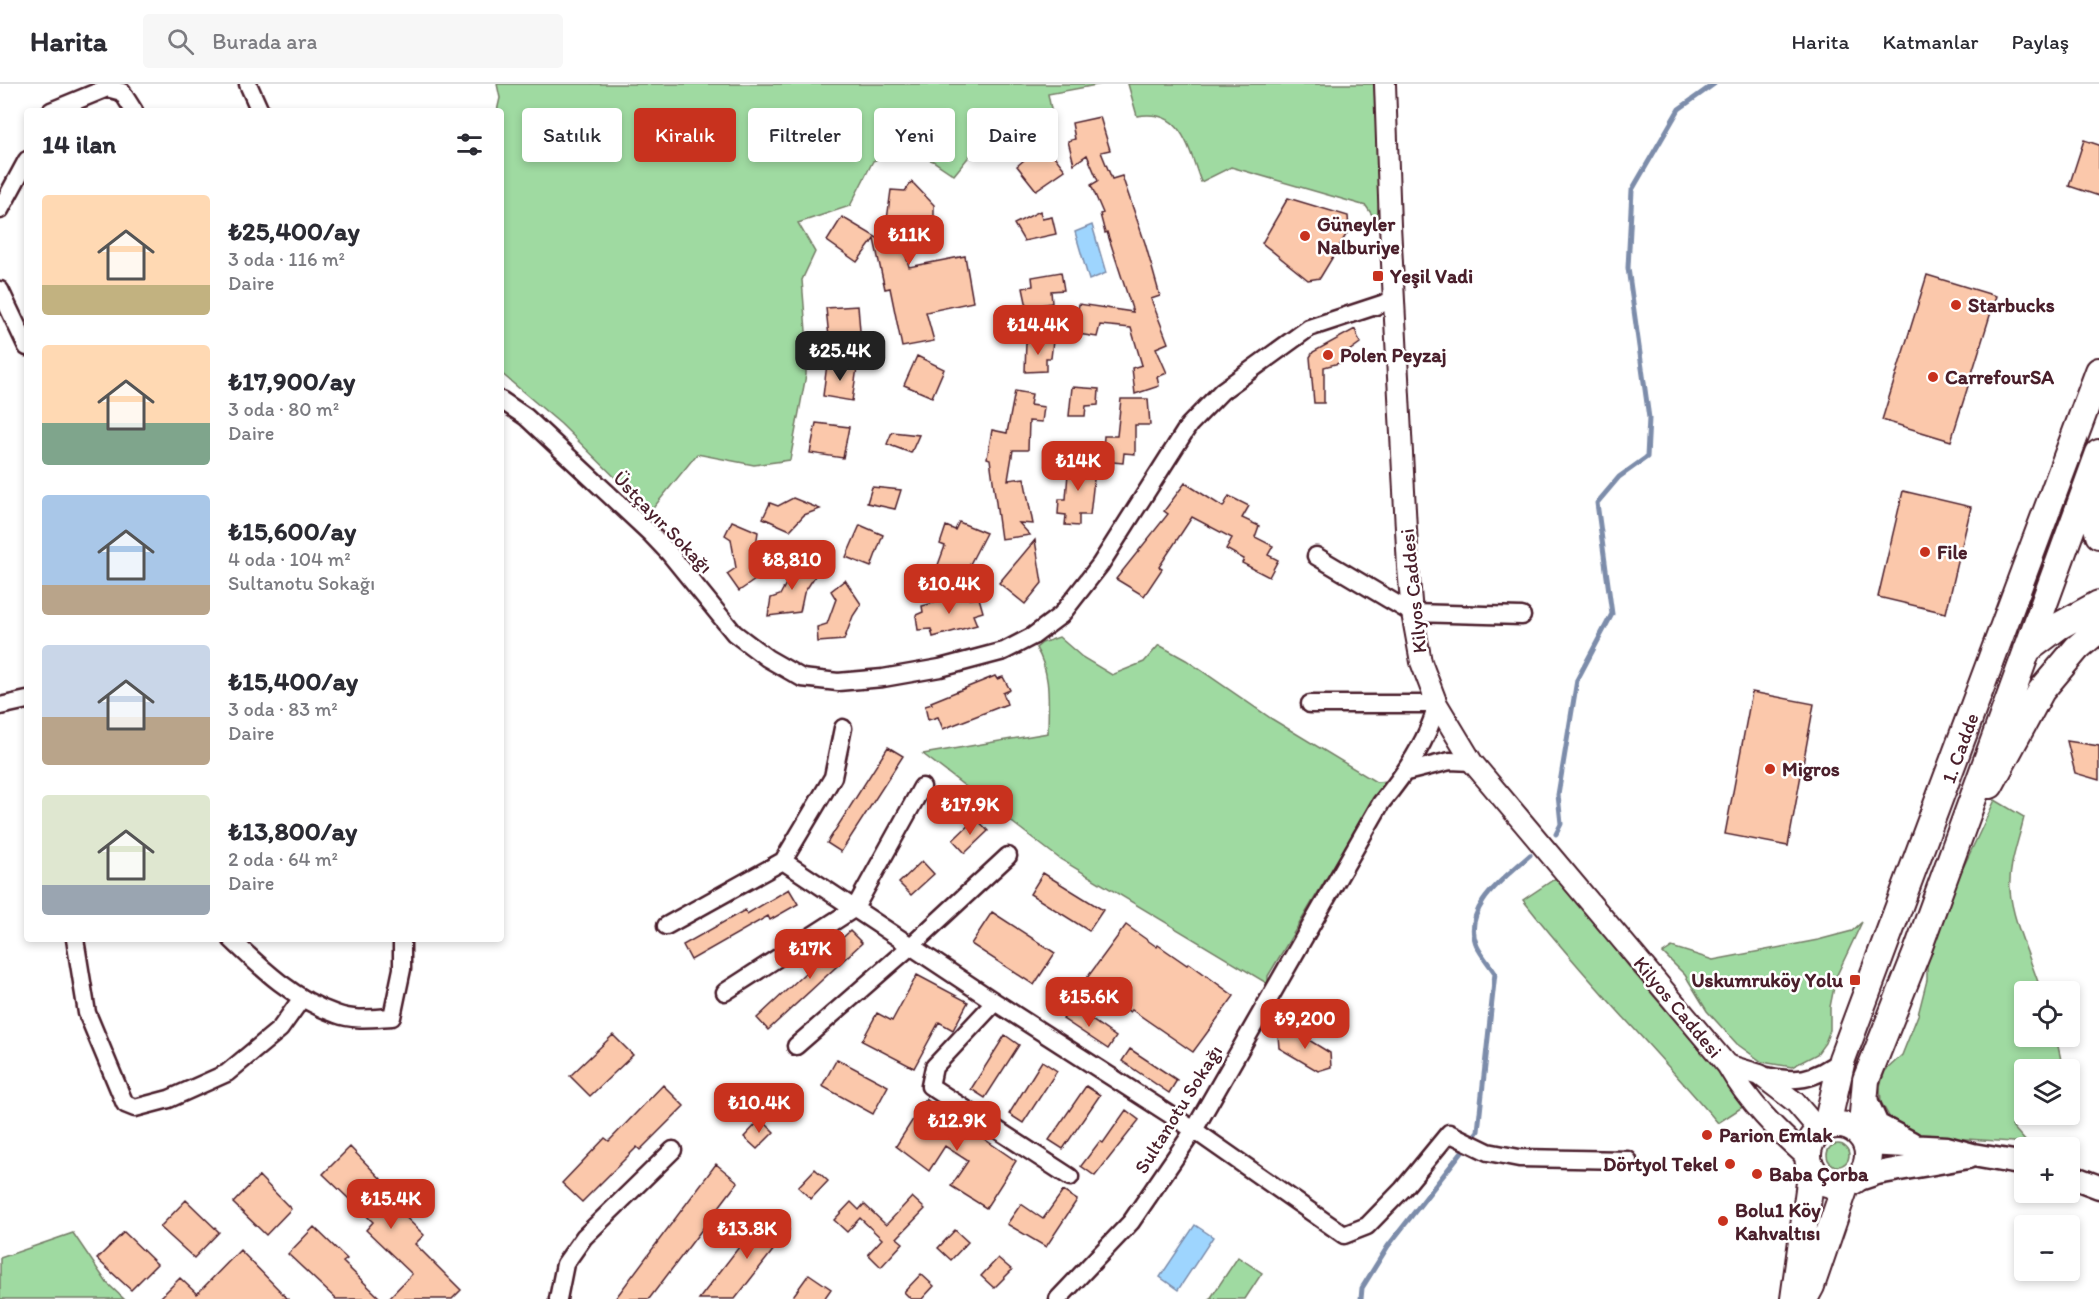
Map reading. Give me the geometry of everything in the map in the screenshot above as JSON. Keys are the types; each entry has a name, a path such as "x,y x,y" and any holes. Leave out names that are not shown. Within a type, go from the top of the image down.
{"main road":[{"name":"1. Cadde","path":"1823,1128 1842,1059 1983,687 2099,371"},
{"name":"1. Cadde","path":"1863,1140 1866,1080 1917,952 2095,464"},
{"path":"2095,464 2091,504 2099,535"},
{"path":"1983,687 2059,626 2099,604"},
{"path":"1959,833 2000,770 2041,691 2077,648 2099,629"},
{"path":"1865,1098 1877,1125 1918,1147"},
{"path":"1794,1299 1810,1164 1809,1149 1823,1128 1836,1123 1847,1126 1863,1140 1947,1148 2014,1162"},
{"path":"1804,1299 1851,1182 1867,1163 1863,1140"},
{"path":"1810,1164 1818,1177 1826,1182 1851,1182 1877,1173 1950,1162 1973,1155"},
{"path":"2080,1180 2099,1187"}],"street":[{"path":"248,84 259,108"},
{"name":"Kilyos Caddesi","path":"1385,84 1394,300 1412,613 1420,662 1437,704 1472,762 1727,1065 1736,1081 1770,1125 1810,1164"},
{"path":"58,108 107,88 122,92 132,108"},
{"path":"0,210 24,166"},
{"path":"0,290 24,341"},
{"name":"Üstçayır Sokağı","path":"504,402 526,417 650,533 734,633 766,658 802,678 837,682 884,678 940,668 1004,651 1033,636 1061,615 1100,565 1189,425 1222,391 1310,328 1394,300"},
{"path":"1316,556 1412,613 1522,616"},
{"path":"0,706 24,701"},
{"path":"1310,704 1437,704"},
{"name":"Sultanotu Sokağı","path":"1058,1299 1131,1222 1194,1130 1381,803 1406,772 1434,717 1437,704"},
{"path":"666,926 783,861 833,777 843,728"},
{"path":"1406,772 1450,761 1472,762"},
{"path":"725,992 855,908 922,787"},
{"path":"796,1046 912,945 1008,856"},
{"path":"783,861 995,1002 1194,1130 1344,1235 1366,1226 1403,1189 1449,1133 1488,1152 1519,1158 1628,1160"},
{"path":"75,942 87,1013 125,1104 135,1108 169,1099 227,1073 280,1029 302,998"},
{"path":"234,942 257,965 302,998 338,1015 364,1019 392,1017 402,969 402,942"},
{"path":"995,1002 934,1067 930,1086 1070,1177"},
{"path":"1727,1065 1790,1081 1818,1074 1842,1059"},
{"path":"1760,1075 1795,1102 1823,1128"},
{"path":"558,1299 565,1264 584,1237 673,1150"}],"green space":[{"path":"497,84 1102,84 1048,94 1051,108 967,108 967,159 954,175 934,162 955,162 955,108 874,108 874,161 850,206 798,223 815,252 802,280 806,331 806,375 790,460 754,465 697,454 650,512 561,424 504,376 504,108 498,108 500,98"},
{"path":"1128,84 1374,84 1379,171 1377,222 1366,206 1231,167 1201,182 1181,133 1165,118 1152,115 1137,116"},
{"path":"1059,637 1082,657 1112,675 1144,662 1159,645 1186,660 1272,719 1376,782 1389,781 1372,802 1268,976 1268,984 1060,859 923,754 1048,733 1047,679 1036,648 1042,643"},
{"path":"1995,800 2024,817 2012,862 2010,890 2018,927 2037,981 2014,981 2014,1047 2058,1047 2061,1059 2014,1059 2014,1125 2012,1126 2022,1137 2014,1137 2014,1142 1921,1136 1904,1130 1890,1118 1881,1102 1880,1086 1885,1071 1902,1055 1918,1015 1927,980 1927,955 1953,889"},
{"path":"1559,876 1634,973 1747,1104 1718,1123 1546,929 1523,900"},
{"path":"1862,922 1836,977 1830,1007 1830,1030 1825,1043 1817,1054 1792,1067 1762,1062 1737,1044 1707,1011 1685,975 1663,953 1672,947 1713,960 1818,940 1852,931"},
{"path":"1838,1144 1846,1147 1849,1155 1846,1163 1838,1166 1830,1163 1827,1155 1830,1147"},
{"path":"73,1233 107,1283 124,1299 0,1299 0,1258"},
{"path":"1238,1257 1262,1273 1245,1299 1210,1299"}],"water":[{"path":"1092,225 1106,273 1089,280 1075,232"},
{"path":"1195,1225 1213,1237 1178,1290 1160,1277"}],"building":[{"path":"1100,117 1110,150 1101,152 1112,179 1122,176 1160,296 1151,299 1168,343 1156,348 1167,373 1157,377 1159,386 1135,394 1132,368 1142,365 1131,328 1100,325 1097,337 1078,334 1079,327 1075,326 1079,304 1133,312 1107,232 1105,233 1100,214 1103,213 1091,185 1098,181 1087,155 1074,164 1068,141 1075,139 1072,123"},
{"path":"2084,140 2099,145 2099,196 2069,186"},
{"path":"1058,161 1065,170 1036,190 1017,166 1022,162"},
{"path":"912,182 934,205 934,226 899,230 909,267 965,256 973,302 926,312 934,341 902,347 890,288 885,289 874,239 857,262 827,241 842,217 884,242 891,190 905,191"},
{"name":"Güneyler Nalburiye","path":"1288,198 1348,216 1349,230 1320,278 1308,280 1262,243"},
{"path":"1040,211 1042,219 1052,217 1056,234 1024,241 1014,224"},
{"path":"1061,272 1064,290 1051,291 1052,303 1027,307 1023,288 1033,286 1032,277"},
{"name":"CarrefourSA","path":"1927,275 1996,296 1951,441 1882,420"},
{"path":"858,306 861,343 830,347 826,308"},
{"name":"Polen Peyzaj","path":"1355,329 1360,343 1345,354 1343,362 1324,367 1324,403 1314,403 1310,357 1313,352"},
{"path":"1053,341 1051,358 1046,358 1046,371 1025,372 1026,342"},
{"path":"917,356 944,369 932,397 904,385"},
{"path":"827,364 857,368 852,401 823,396"},
{"path":"1072,387 1099,389 1098,405 1086,406 1085,416 1069,416"},
{"path":"1015,391 1032,394 1030,405 1044,407 1042,422 1029,421 1028,450 1013,450 1008,480 1024,478 1033,524 1019,523 1030,535 1001,539 990,459 987,458 992,430 1007,433"},
{"path":"1121,399 1148,399 1150,425 1135,425 1135,454 1124,453 1123,463 1102,461 1104,436 1117,436"},
{"path":"816,423 849,427 843,458 810,453"},
{"path":"892,432 919,435 911,453 887,444"},
{"path":"1069,460 1096,462 1090,515 1079,515 1079,526 1065,525 1066,515 1058,514 1059,499 1066,499"},
{"path":"1185,483 1223,507 1229,496 1249,506 1242,518 1259,526 1255,537 1273,546 1268,555 1278,560 1269,577 1242,563 1244,559 1226,549 1232,538 1192,517 1159,567 1162,569 1144,596 1116,579 1168,514 1164,511"},
{"path":"872,487 901,490 895,509 867,503"},
{"name":"File","path":"1903,491 1971,507 1946,613 1878,597"},
{"path":"793,498 820,509 804,515 790,530 763,518 770,503 778,506"},
{"path":"732,521 758,532 755,552 758,578 739,591 727,574 736,568 731,539 725,535"},
{"path":"959,522 986,533 968,568 969,572 960,590 936,583 938,574 935,573 945,546 940,544 946,526 955,530"},
{"path":"860,525 883,535 871,567 846,557"},
{"path":"1035,540 1042,583 1025,604 999,583"},
{"path":"799,558 815,576 804,593 800,612 768,616 771,598 780,595 791,574 789,568"},
{"path":"845,580 861,604 853,616 844,640 818,642 817,627 827,624 836,599 831,591"},
{"path":"967,594 969,599 979,598 983,612 973,615 977,625 933,637 931,629 918,630 916,615 923,612 922,606"},
{"path":"995,676 997,679 1003,677 1010,690 1003,693 1007,704 943,729 938,717 928,720 925,706 932,704 931,702"},
{"name":"Migros","path":"1752,692 1814,704 1788,846 1725,834"},
{"path":"2067,741 2099,746 2099,780 2075,773"},
{"path":"888,747 903,756 841,852 827,843"},
{"path":"976,818 988,831 965,853 953,840"},
{"path":"922,861 934,874 911,895 899,883"},
{"path":"1043,873 1103,910 1089,931 1030,894"},
{"path":"789,889 798,904 770,920 768,916 691,960 683,945 745,910 747,914"},
{"path":"992,912 1055,953 1034,985 971,944"},
{"path":"1126,925 1157,947 1158,945 1187,965 1189,963 1234,996 1193,1052 1132,1010 1130,1012 1084,982"},
{"path":"850,931 862,943 768,1030 757,1018"},
{"path":"917,975 968,1002 953,1030 939,1022 914,1068 862,1041 877,1013 892,1021"},
{"path":"1072,1006 1116,1037 1108,1049 1063,1019"},
{"path":"1291,1029 1330,1053 1331,1067 1318,1071 1279,1048 1278,1035"},
{"path":"613,1035 633,1055 590,1096 570,1076"},
{"path":"1005,1035 1019,1045 985,1098 971,1089"},
{"path":"1130,1049 1177,1080 1169,1093 1122,1061"},
{"path":"837,1059 888,1086 873,1114 822,1086"},
{"path":"1042,1061 1057,1071 1023,1123 1009,1114"},
{"path":"663,1085 684,1106 640,1150 637,1147 582,1202 562,1183 605,1138 609,1141"},
{"path":"1086,1086 1100,1095 1063,1149 1049,1140"},
{"path":"926,1099 1016,1161 986,1208 951,1186 968,1161 945,1146 929,1171 896,1146"},
{"path":"1126,1110 1139,1120 1095,1176 1081,1166 1100,1141 1103,1143"},
{"path":"761,1119 774,1132 757,1149 744,1137"},
{"path":"350,1147 382,1180 375,1187 424,1235 415,1244 461,1290 452,1299 388,1299 412,1274 366,1230 373,1222 323,1174"},
{"path":"716,1164 738,1182 649,1299 615,1299"},
{"path":"815,1169 828,1181 811,1199 798,1187"},
{"path":"259,1176 291,1209 266,1235 233,1203"},
{"path":"1063,1191 1077,1200 1046,1247 1007,1224 1021,1204 1043,1219"},
{"path":"912,1197 925,1209 897,1238 903,1243 881,1267 868,1254 882,1239 860,1218 847,1232 834,1220 851,1202 859,1210 864,1204 886,1225"},
{"path":"186,1200 219,1232 194,1258 160,1227"},
{"path":"766,1212 789,1230 735,1299 699,1299"},
{"path":"314,1227 347,1259 343,1262 381,1299 336,1299 288,1254"},
{"path":"955,1230 968,1242 951,1260 938,1248"},
{"path":"124,1232 157,1264 131,1290 97,1259"},
{"path":"240,1250 288,1299 159,1299 180,1278 197,1294"},
{"path":"998,1258 1012,1270 994,1288 981,1276"},
{"path":"809,1274 831,1289 824,1299 791,1299"},
{"path":"921,1274 934,1286 922,1299 911,1299 904,1292"}],"waterway":[{"path":"1556,834 1561,824 1558,795 1577,680 1612,614 1597,503 1619,477 1647,457 1649,418 1628,268 1632,190 1679,109 1714,84"},
{"path":"1361,1299 1362,1288 1388,1246 1478,1131 1495,973 1477,946 1473,932 1475,919 1488,894 1530,855"}],"place":[{"name":"Güneyler Nalburiye","path":"1305,236"},
{"name":"Yeşil Vadi","path":"1378,276"},
{"name":"Starbucks","path":"1956,305"},
{"name":"Polen Peyzaj","path":"1328,355"},
{"name":"CarrefourSA","path":"1933,377"},
{"name":"File","path":"1925,552"},
{"name":"Migros","path":"1770,769"},
{"name":"Uskumruköy Yolu","path":"1855,980"},
{"name":"Parion Emlak","path":"1707,1135"},
{"name":"Dörtyol Tekel","path":"1730,1164"},
{"name":"Baba Çorba","path":"1757,1174"},
{"name":"Bolu1 Köy Kahvaltısı","path":"1723,1221"}]}
